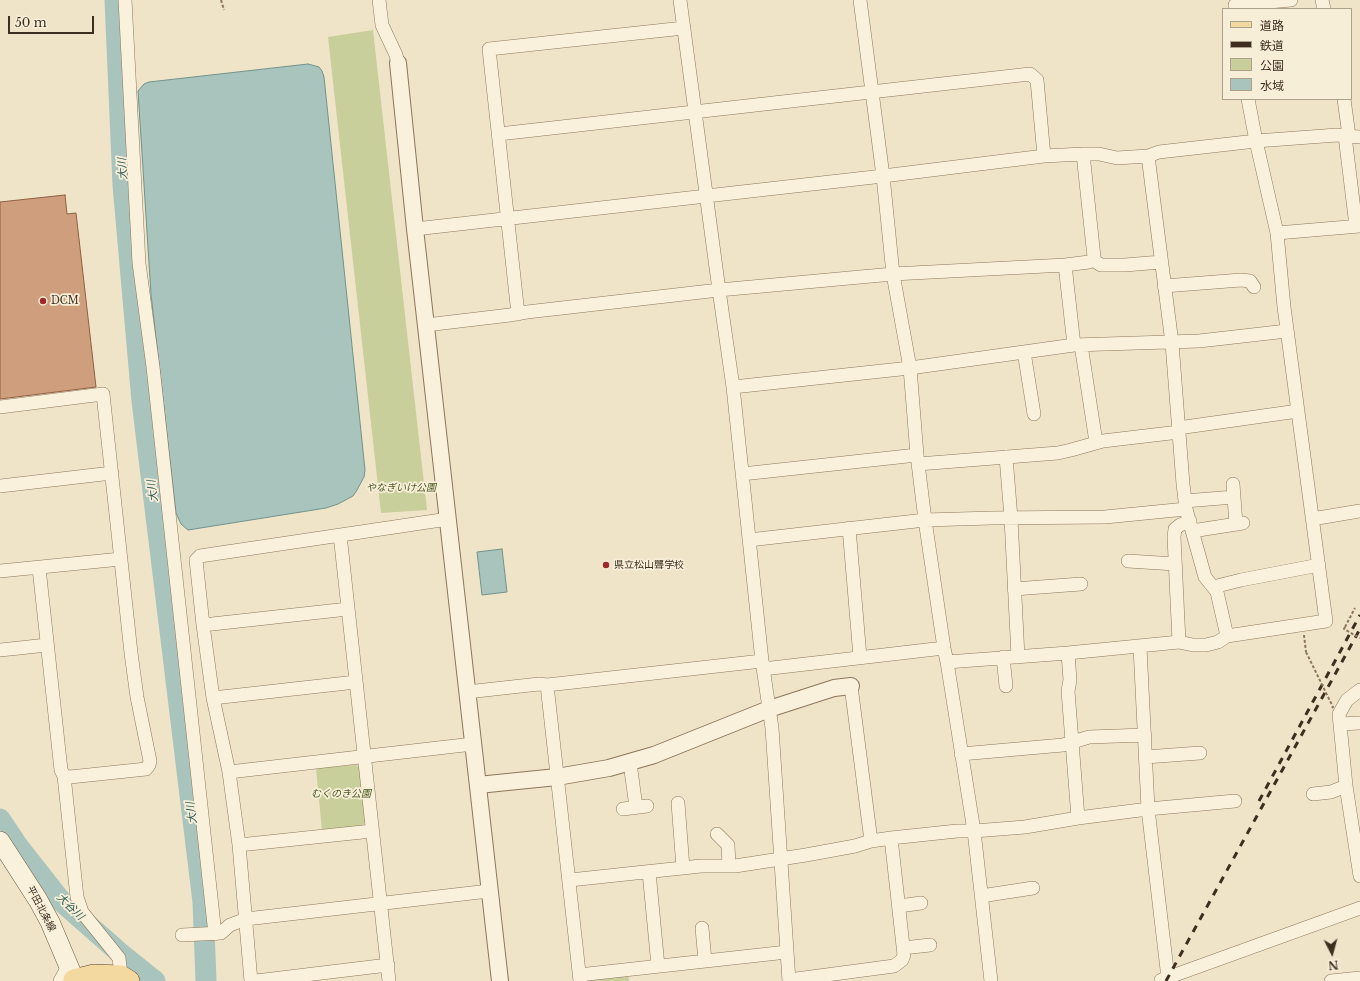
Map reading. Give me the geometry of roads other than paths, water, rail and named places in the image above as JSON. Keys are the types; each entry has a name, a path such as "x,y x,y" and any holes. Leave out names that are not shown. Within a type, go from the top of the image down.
{"main road":[{"name":"平田北条線","path":"0,841 41,906 69,977"},
{"path":"69,977 94,975 125,978"}],"street":[{"path":"125,0 139,263 153,366 206,934"},
{"path":"379,0 382,25 396,55 398,63 415,229 500,981"},
{"path":"680,0 718,290 733,387 762,665 772,728 789,980 894,966 902,960 904,955 891,838"},
{"path":"860,0 884,176 893,274 910,368 925,520 974,831 991,981"},
{"path":"1235,5 1262,6 1291,0"},
{"path":"518,314 489,48 684,28"},
{"path":"499,134 1030,74 1037,80 1044,156"},
{"path":"948,662 1140,647 1179,642 1206,645 1218,642 1227,636 1326,622 1287,331 1277,233 1248,100"},
{"path":"1277,233 1358,226 1351,136 1344,100"},
{"path":"415,229 706,197 1044,156 1083,154 1099,154 1117,158 1148,156 1159,152 1256,141 1324,135 1351,136"},
{"path":"1083,154 1094,257 1093,260"},
{"path":"1148,156 1172,343 1178,430 1188,516 1205,577 1217,592 1227,636"},
{"path":"426,325 718,290 893,274 1065,265 1089,262 1093,260 1101,264 1125,266 1161,262"},
{"path":"1065,265 1077,345 1096,442"},
{"path":"1164,286 1241,280 1250,281 1254,287"},
{"path":"733,387 910,368 1077,345 1172,343 1287,331"},
{"path":"1024,352 1034,414"},
{"path":"0,406 103,394 132,660 137,697 150,761 146,769 70,777 64,776"},
{"path":"742,474 918,459 1006,457 1058,453 1096,442 1298,411"},
{"path":"1006,457 1011,518 1018,656"},
{"path":"0,486 112,473"},
{"path":"749,540 925,520 1188,516 1239,524 1233,490 1188,516 1175,530 1174,537 1179,642"},
{"path":"1312,519 1360,511"},
{"path":"251,981 239,845 229,772 213,698 196,560 200,556 448,519"},
{"path":"849,528 860,657"},
{"path":"340,535 389,981"},
{"path":"0,571 121,559"},
{"path":"1128,561 1175,564"},
{"path":"1213,586 1319,565"},
{"path":"39,568 61,770 64,776 76,897 82,912 119,958 125,978"},
{"path":"1014,589 1081,584"},
{"path":"203,625 348,608"},
{"path":"0,650 47,645"},
{"path":"1140,647 1148,809 1164,980 1187,975 1360,908"},
{"path":"467,692 539,684 547,685 944,648"},
{"path":"1068,653 1070,680 1068,691 1071,743 1078,818"},
{"path":"1003,658 1006,686"},
{"path":"213,698 356,682"},
{"path":"547,685 580,978 658,966 787,952"},
{"path":"478,785 594,772 630,763 654,755 769,709 834,688 851,686 872,841"},
{"path":"1360,690 1346,700 1339,714 1346,786 1360,876"},
{"path":"1340,724 1360,723"},
{"path":"961,754 1063,745 1089,737 1145,735"},
{"path":"229,772 473,744"},
{"path":"1145,757 1200,753"},
{"path":"630,763 635,808"},
{"path":"1313,794 1331,792 1346,786"},
{"path":"570,880 701,866 730,866 782,859 891,838 957,831 1025,827 1078,818 1148,809 1235,801"},
{"path":"678,803 683,868"},
{"path":"239,845 372,831"},
{"path":"717,834 728,845 730,866"},
{"path":"0,851 14,864"},
{"path":"649,872 658,966"},
{"path":"981,896 1033,888"},
{"path":"182,935 221,933 230,924 246,919 489,891"},
{"path":"899,906 921,903"},
{"path":"702,928 705,961"},
{"path":"903,948 930,945"},
{"path":"256,981 388,966"},
{"path":"1331,981 1355,979"}],"water":[{"path":"308,64 319,67 324,77 365,470 364,477 353,496 338,504 326,508 188,530 181,524 176,513 151,294 138,91 144,84 149,82"},
{"path":"502,549 507,592 482,595 477,552"}],"waterway":[{"name":"大川","path":"115,0 123,185 142,401 203,902 206,981"},
{"name":"大谷川","path":"0,819 18,846 62,902 120,953 155,981"}],"railway":[{"path":"1259,801 1360,615"},
{"path":"1166,981 1360,629"}],"place":[{"name":"DCM","path":"43,301"},
{"name":"県立松山聾学校","path":"606,565"}],"park label":[{"name":"やなぎいけ公園","path":"401,488"},
{"name":"むくのき公園","path":"341,794"}]}
